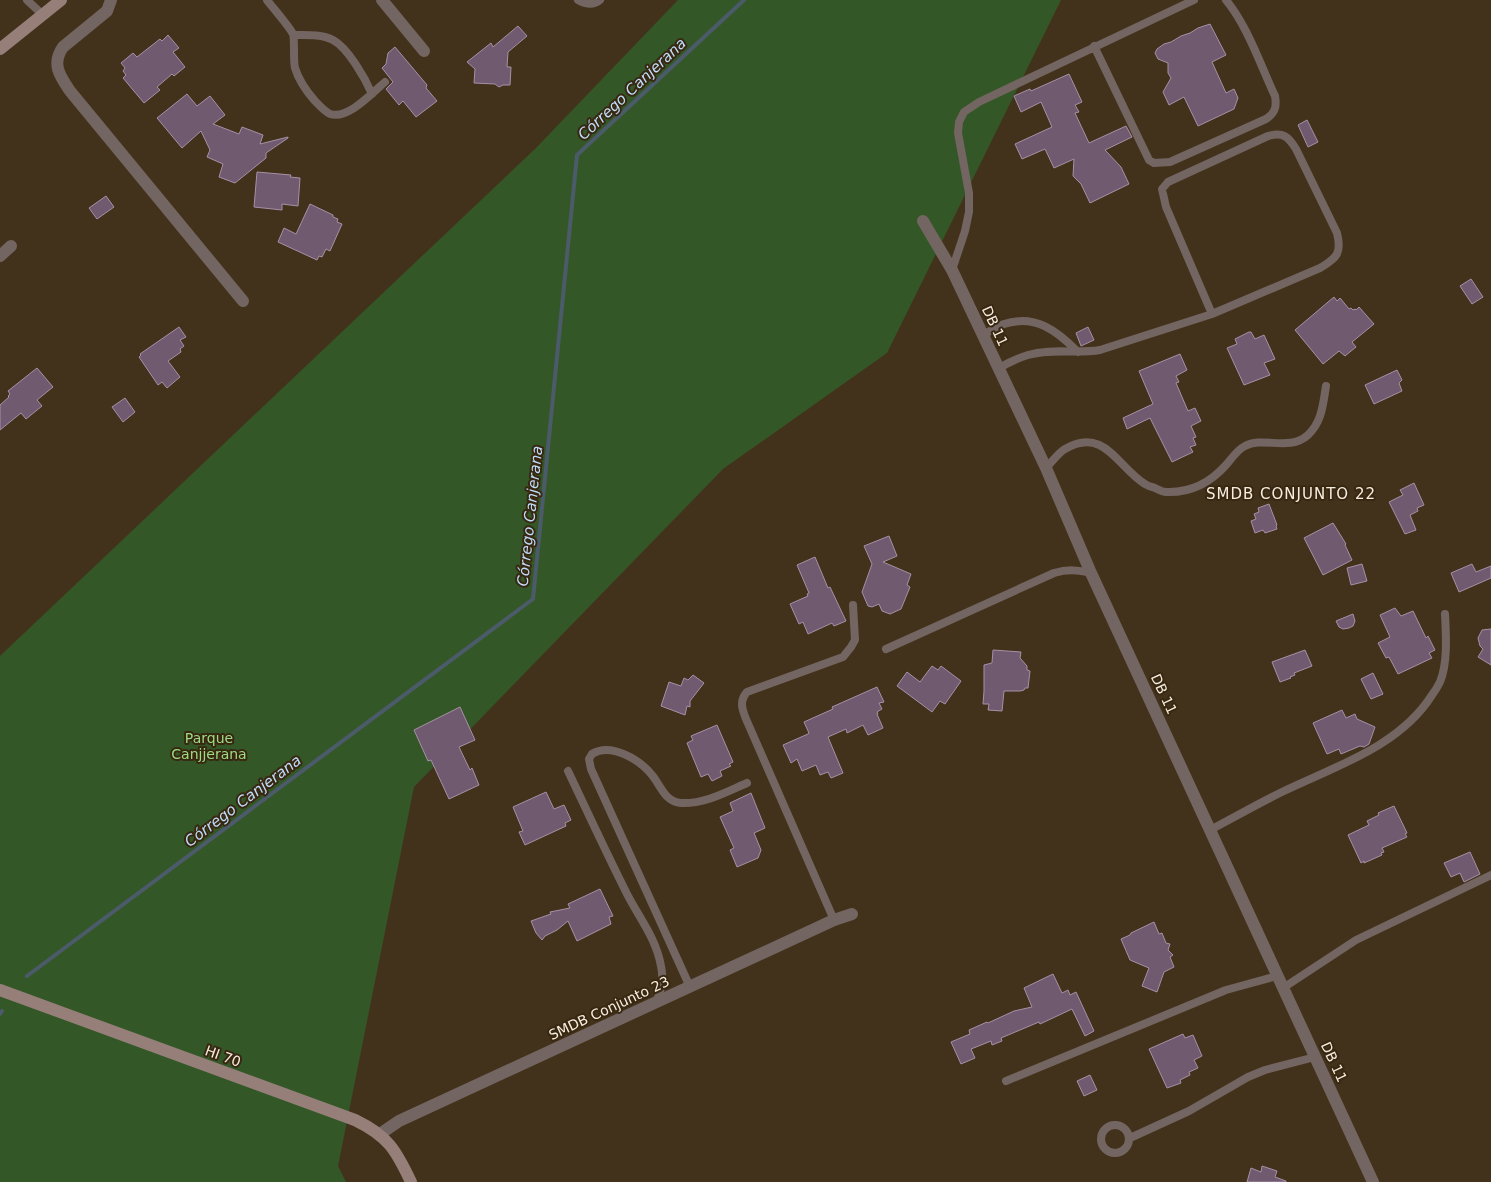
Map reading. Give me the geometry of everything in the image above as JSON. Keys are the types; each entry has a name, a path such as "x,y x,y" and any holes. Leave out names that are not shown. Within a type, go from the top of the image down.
{"street":[{"path":"0,49 61,0"},
{"path":"111,0 107,11 63,47 57,61 58,72 70,91 243,301"},
{"path":"382,0 424,51"},
{"name":"DB 11","path":"923,221 952,270 1046,468 1091,572 1373,1182"},
{"path":"0,256 11,246"},
{"name":"SMDB Conjunto 23","path":"380,1134 399,1121 834,920 852,914"},
{"name":"HI 70","path":"0,990 355,1120 380,1134 395,1151 411,1182"}],"lane":[{"path":"27,0 43,15"},
{"path":"267,0 294,35 294,58 298,76 308,94 328,113 342,114 359,105 385,82"},
{"path":"578,0 587,4 597,3 600,0"},
{"path":"952,270 965,231 969,212 969,193 958,133 959,122 964,112 980,102 1094,46 1194,0"},
{"path":"1094,46 1149,160 1154,163 1170,162 1266,119 1275,110 1275,96 1254,48 1236,13 1226,0"},
{"path":"294,35 332,39 339,44 361,72 372,94"},
{"path":"999,368 1029,354 1100,350 1212,314 1320,268 1336,256 1340,245 1337,233 1296,149 1284,136 1277,134 1268,136 1168,182 1162,189 1166,207 1212,314"},
{"path":"983,335 1003,324 1018,321 1034,323 1048,327 1062,336 1078,352"},
{"path":"1046,468 1064,450 1078,443 1092,443 1104,447 1144,483 1164,492 1186,491 1205,484 1245,446 1255,443 1278,444 1294,442 1305,437 1314,428 1320,415 1326,386"},
{"path":"886,649 1054,572 1074,569 1091,572"},
{"path":"834,920 746,719 742,703 743,696 747,692 843,657 855,640 854,605"},
{"path":"1210,830 1360,755 1388,740 1406,725 1426,705 1440,681 1445,659 1445,614"},
{"path":"690,987 591,769 589,759 592,754 602,750 614,751 628,756 652,775 668,799 680,803 706,800 747,782"},
{"path":"568,771 626,892 658,951 663,974 662,986 656,1003"},
{"path":"1283,988 1356,940 1491,875"},
{"path":"1006,1081 1217,993 1253,981 1277,976"},
{"path":"1130,1138 1188,1110 1248,1077 1265,1070 1315,1057"}],"green space":[{"name":"Parque Canjjerana","path":"678,0 1061,0 887,353 723,469 414,787 338,1166 346,1182 0,1182 0,656 536,148"}],"building":[{"path":"1210,24 1226,55 1212,62 1226,93 1234,89 1238,98 1234,109 1198,126 1184,97 1169,105 1163,92 1171,78 1168,73 1168,63 1158,59 1155,53 1164,44"},
{"path":"518,26 527,36 508,52 507,67 511,67 510,85 499,87 495,84 474,83 475,69 467,62 491,43 493,47"},
{"path":"168,35 179,48 173,52 185,67 174,76 172,74 157,87 160,90 144,103 123,78 126,75 123,71 125,68 121,63 133,53 137,57"},
{"path":"395,47 427,85 426,88 437,101 416,117 403,101 399,105 386,89 393,82 382,68 386,64 388,53"},
{"path":"1069,74 1082,102 1075,105 1079,112 1075,113 1089,143 1126,126 1132,137 1105,150 1121,167 1129,184 1090,203 1081,184 1073,176 1074,159 1054,168 1045,149 1022,159 1015,144 1052,127 1041,102 1021,112 1014,96 1030,89 1031,91"},
{"path":"187,94 197,106 210,96 225,115 213,124 239,134 242,127 263,135 260,144 288,138 266,153 266,158 235,183 219,177 223,164 207,157 210,150 201,131 182,148 157,118"},
{"path":"1307,120 1318,142 1308,147 1298,125"},
{"path":"257,172 291,175 290,177 300,178 298,206 282,204 282,210 254,207"},
{"path":"106,196 114,207 97,219 89,208"},
{"path":"310,204 333,215 333,217 338,219 337,222 342,224 330,251 326,249 322,257 319,256 317,260 278,242 284,228 296,234"},
{"path":"1471,279 1483,297 1472,304 1460,286"},
{"path":"1334,297 1337,301 1340,298 1349,309 1356,310 1359,307 1374,324 1352,342 1356,347 1345,356 1339,351 1323,364 1295,330"},
{"path":"179,327 186,337 180,340 184,346 180,349 181,352 168,361 180,377 167,388 162,382 158,385 139,357 140,354"},
{"path":"1088,327 1094,340 1081,346 1076,333"},
{"path":"1251,332 1255,339 1264,335 1275,359 1264,363 1270,375 1244,385 1227,348 1237,344 1235,339"},
{"path":"1180,354 1187,370 1176,376 1179,382 1176,383 1188,411 1195,408 1201,421 1191,426 1196,437 1193,438 1196,445 1190,447 1193,452 1172,462 1150,418 1127,429 1123,418 1153,404 1139,371"},
{"path":"37,368 53,387 37,400 42,406 26,419 21,413 0,430 0,405 9,397 8,391"},
{"path":"1397,370 1402,380 1399,383 1402,391 1374,404 1365,385"},
{"path":"125,398 135,412 123,422 112,407"},
{"path":"1414,483 1424,505 1417,508 1418,511 1410,515 1416,530 1405,534 1389,502 1403,495 1400,490"},
{"path":"1269,504 1277,529 1265,533 1263,530 1255,533 1251,521 1256,519 1254,514 1259,512 1258,508"},
{"path":"1333,523 1346,544 1352,560 1323,575 1304,538"},
{"path":"889,536 897,556 883,562 911,574 907,585 910,587 901,609 890,614 882,611 879,604 872,607 868,606 862,592 872,564 864,546"},
{"path":"815,557 828,588 830,587 846,621 834,626 832,623 808,634 803,622 799,624 790,604 808,596 807,594 809,593 797,565"},
{"path":"1362,564 1367,581 1351,585 1347,568"},
{"path":"1472,564 1476,572 1491,566 1491,578 1459,592 1451,573"},
{"path":"1395,608 1401,616 1413,611 1426,638 1428,636 1435,650 1429,653 1432,658 1398,674 1389,657 1386,658 1378,643 1390,637 1380,615"},
{"path":"1353,614 1355,621 1353,626 1343,629 1339,627 1336,621"},
{"path":"1491,629 1491,665 1478,657 1483,649 1478,638 1482,630"},
{"path":"993,650 1021,652 1020,658 1027,666 1027,670 1030,671 1028,688 1020,691 1004,691 1002,711 988,710 989,704 983,704 984,665 992,663"},
{"path":"1305,650 1312,666 1294,673 1295,675 1291,678 1280,682 1272,662"},
{"path":"932,666 938,670 941,666 961,681 945,704 940,701 932,712 897,686 907,672 920,682"},
{"path":"1373,673 1383,694 1371,699 1361,679"},
{"path":"693,675 704,683 690,701 690,707 687,706 685,715 661,706 669,682 681,686 684,678 688,680"},
{"path":"877,687 884,702 879,703 882,709 877,712 883,728 868,735 863,725 847,733 846,729 828,737 843,773 831,778 828,772 820,775 816,765 802,771 797,759 791,763 783,745 809,733 804,722"},
{"path":"460,707 475,740 459,747 470,770 472,768 479,785 449,799 431,760 428,761 414,730"},
{"path":"1342,710 1346,718 1355,714 1357,719 1375,727 1369,744 1364,747 1360,746 1341,754 1339,749 1327,754 1313,723"},
{"path":"717,725 733,762 729,764 731,766 720,771 722,776 712,781 708,774 701,777 687,743 693,740 691,736"},
{"path":"546,792 554,809 564,805 571,820 565,823 566,826 525,845 519,832 523,831 513,807"},
{"path":"751,793 765,828 754,833 761,850 758,858 737,867 730,850 734,848 720,817 733,811 730,803"},
{"path":"1394,806 1407,833 1405,834 1407,837 1382,848 1384,852 1381,853 1382,855 1361,863 1348,835 1369,825 1367,821 1379,815 1378,813"},
{"path":"1470,852 1480,874 1464,882 1460,873 1451,877 1444,863"},
{"path":"600,889 613,916 609,917 611,924 577,941 568,921 542,940 536,933 531,921 551,914 550,912 570,908 568,904"},
{"path":"1154,922 1159,934 1162,933 1166,943 1170,944 1168,950 1173,955 1170,957 1174,967 1164,972 1157,992 1142,986 1149,968 1130,960 1121,939"},
{"path":"1053,974 1062,993 1068,990 1070,995 1076,992 1094,1031 1085,1036 1072,1009 1040,1024 1039,1022 1001,1038 1002,1041 992,1045 991,1041 971,1049 975,1058 961,1064 951,1042 970,1034 969,1030 987,1022 1014,1011 1032,1007 1024,988"},
{"path":"1183,1034 1185,1038 1193,1035 1202,1056 1194,1060 1198,1068 1189,1072 1190,1075 1180,1080 1181,1083 1167,1088 1149,1049"},
{"path":"1090,1075 1097,1090 1084,1096 1077,1081"},
{"path":"1262,1166 1277,1171 1275,1177 1286,1182 1247,1182 1251,1168 1261,1172"}],"waterway":[{"name":"Córrego Canjerana","path":"27,976 533,599 577,155 744,0"}],"district":[{"name":"SMDB CONJUNTO 22","path":"1291,494"}]}
